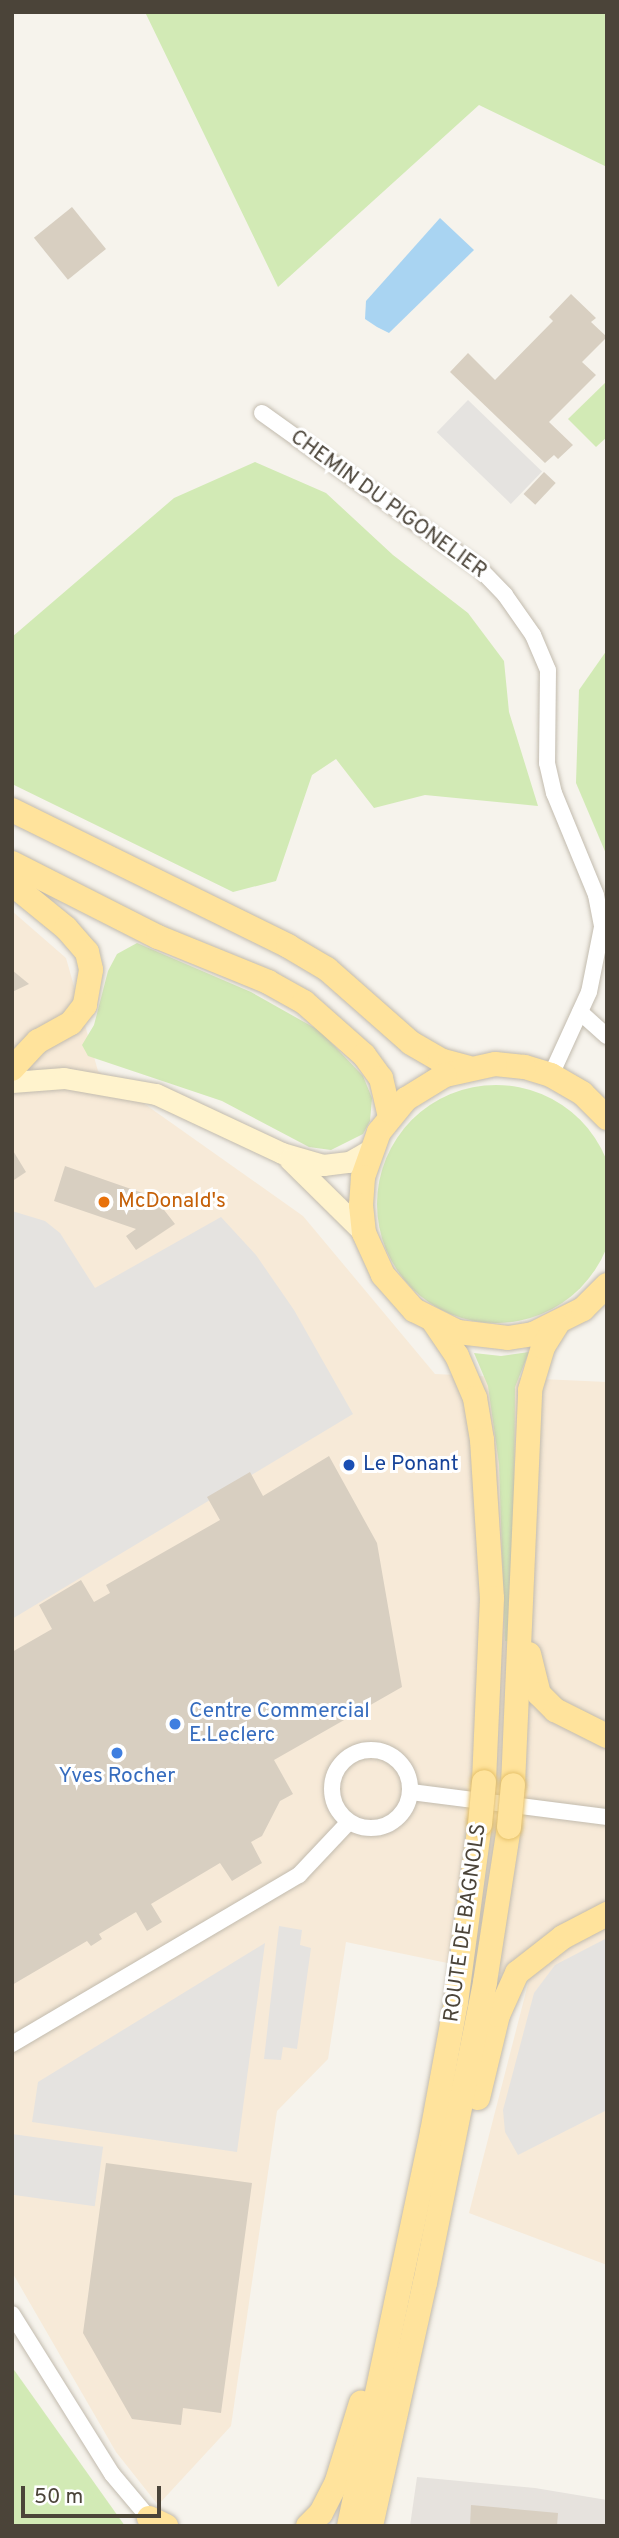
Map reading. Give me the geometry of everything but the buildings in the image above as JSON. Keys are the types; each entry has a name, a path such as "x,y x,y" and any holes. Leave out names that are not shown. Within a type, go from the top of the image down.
{"main road":[{"path":"12,810 288,946 327,969 411,1043 440,1060 467,1068"},
{"path":"12,863 158,937 268,982 304,1002 364,1055 382,1078 390,1116"},
{"path":"12,884 66,928 87,951 91,970 85,1005 71,1023 38,1041 12,1069"},
{"path":"364,1233 362,1191 370,1150 390,1116 424,1085 467,1068 505,1065 551,1075 582,1093 607,1118"},
{"path":"12,1082 64,1079 156,1094 282,1153 336,1165 370,1150"},
{"path":"282,1153 364,1233 383,1275 414,1310 434,1322 470,1335 508,1338 557,1325 606,1286"},
{"name":"ROUTE DE BAGNOLS","path":"349,2526 408,2256 456,2003 484,1782 491,1558 482,1440 475,1398 457,1356 434,1322"},
{"name":"ROUTE DE BAGNOLS","path":"371,2526 425,2283 485,1982 513,1785 524,1611 530,1390 543,1347 557,1325"},
{"path":"524,1611 530,1665 539,1694 555,1710 607,1736"},
{"path":"425,2283 510,1985 527,1961 607,1914"},
{"path":"308,2526 321,2514 337,2481 408,2256"}],"street":[{"name":"CHEMIN DU PIGONELIER","path":"262,413 481,570 505,594 534,635 548,670 547,762 554,793 596,895 603,927 599,957 580,1012 551,1075"},
{"path":"580,1012 607,1036"},
{"path":"387,1753 400,1763 411,1792 400,1817 388,1825 362,1827 349,1822 332,1793 337,1770 353,1755 387,1753"},
{"path":"411,1792 607,1817"},
{"path":"12,2044 299,1875 349,1822"},
{"path":"12,2314 112,2474 159,2523"}],"shaded area":[{"path":"468,400 542,472 511,504 437,432"},
{"path":"12,911 66,958 98,1071 303,1216 435,1374 607,1382 607,2265 469,2213 529,1980 346,1942 328,2059 277,2111 231,2426 158,2505 116,2452 12,2272"},
{"path":"12,1211 45,1221 60,1233 95,1288 221,1217 256,1255 294,1310 353,1414 12,1619"},
{"path":"279,1926 302,1930 300,1945 311,1948 297,2049 283,2047 281,2060 264,2059"},
{"path":"607,1938 607,2110 518,2155 505,2132 503,2110 534,1993 555,1965"},
{"path":"265,1943 237,2152 32,2122 38,2082"},
{"path":"12,2134 103,2147 95,2206 12,2195"},
{"path":"417,2477 535,2488 607,2500 607,2526 410,2526"}],"green space":[{"path":"145,12 607,12 607,167 479,105 278,287"},
{"path":"607,381 607,437 596,447 568,419"},
{"path":"255,462 326,493 393,555 468,613 504,661 509,712 538,806 425,795 374,808 336,759 312,775 276,881 233,892 12,784 12,637 174,498"},
{"path":"607,650 607,856 576,783 579,690"},
{"path":"137,943 251,992 320,1031 363,1076 372,1098 370,1121 363,1134 331,1150 309,1147 222,1101 88,1056 82,1045 94,1025 108,971 117,954"},
{"path":"484,1085 508,1085 531,1090 552,1099 572,1112 588,1128 610,1169 615,1204 613,1227 606,1250 588,1280 572,1296 531,1318 508,1323 484,1323 461,1318 440,1309 420,1296 404,1280 382,1239 377,1216 377,1192 382,1169 391,1148 404,1128 420,1112 461,1090"},
{"path":"529,1352 515,1387 513,1642 505,1641 499,1464 488,1386 474,1353 501,1356"},
{"path":"12,2367 125,2526 12,2526"}],"water":[{"path":"440,218 474,250 389,333 377,327 365,319 366,301"}],"place":[{"name":"McDonald's","path":"104,1202"},
{"name":"Le Ponant","path":"349,1465"},
{"name":"Centre Commercial E.Leclerc","path":"175,1724"},
{"name":"Yves Rocher","path":"117,1753"}]}
